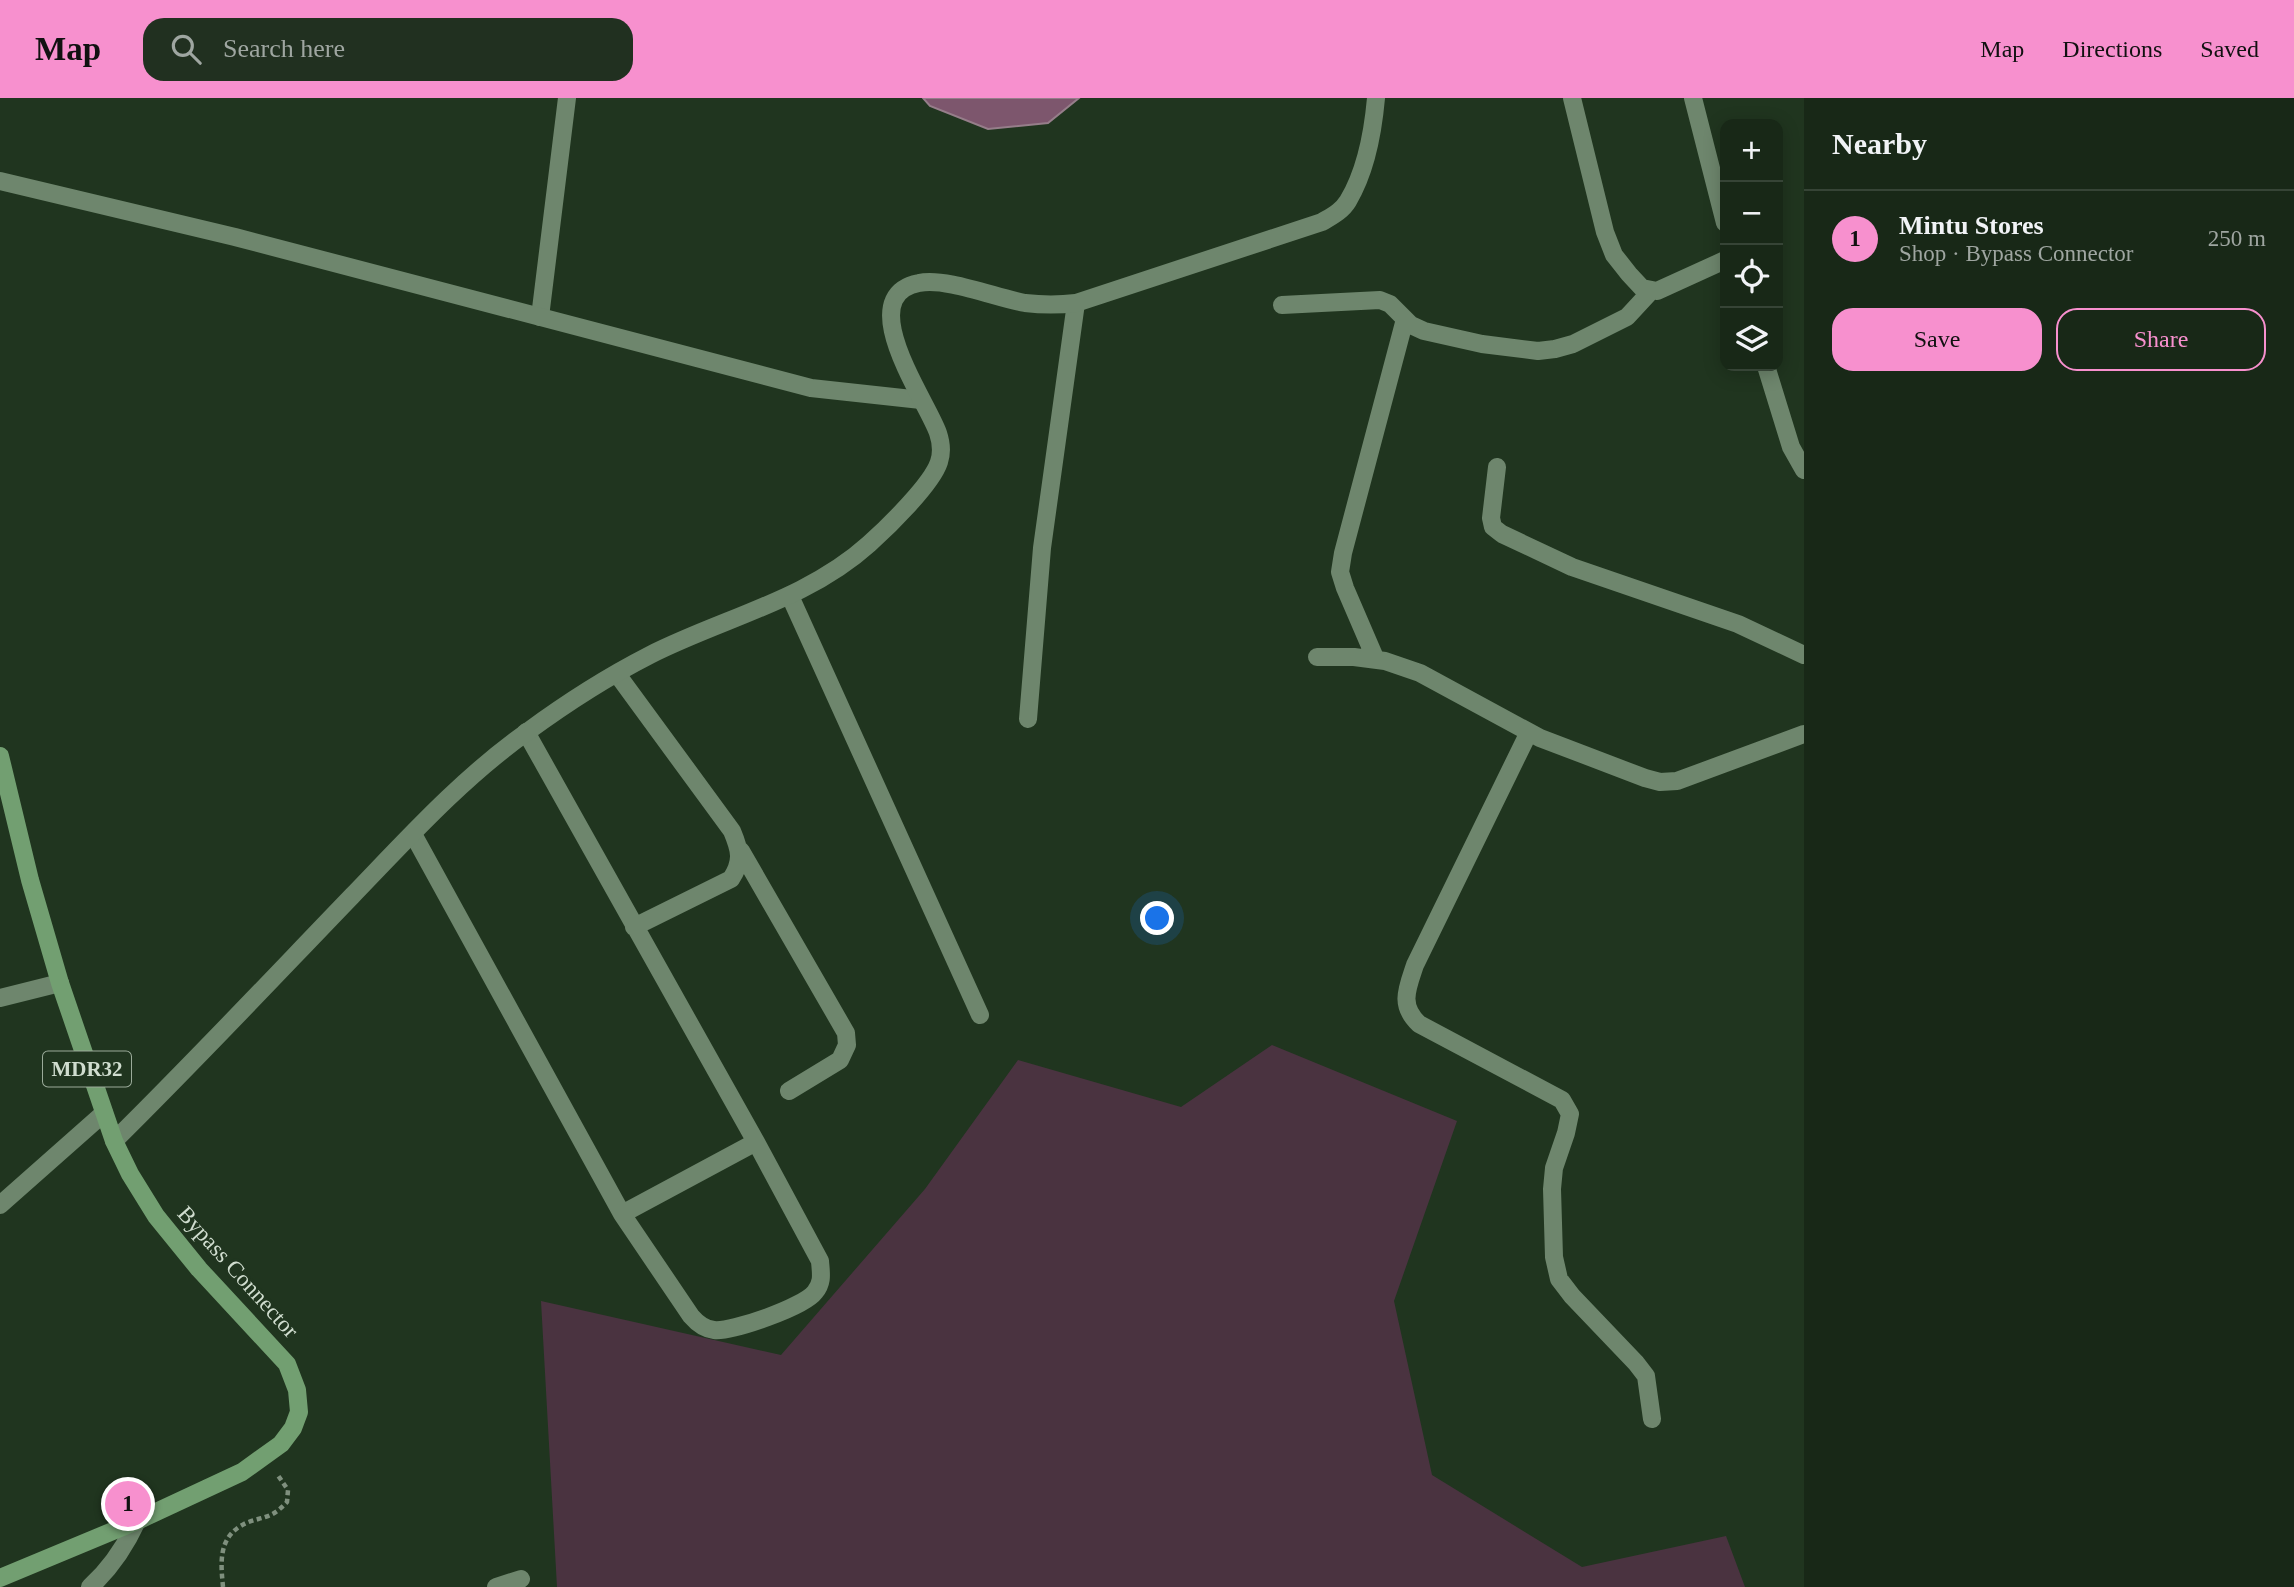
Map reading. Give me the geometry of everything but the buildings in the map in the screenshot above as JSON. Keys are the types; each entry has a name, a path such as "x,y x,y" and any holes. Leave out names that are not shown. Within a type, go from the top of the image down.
{"main road":[{"name":"Bypass Connector","path":"0,756 30,880 60,983 114,1141 130,1174 156,1216 199,1269 287,1364 298,1390 299,1412 293,1428 281,1444 242,1472 137,1521 0,1578"}],"street":[{"path":"540,317 567,98"},
{"path":"114,1141 413,834 486,764 526,732 652,654 790,596 832,572 867,546 911,503 939,464 941,448 938,434 902,360 891,322 891,308 897,296 907,287 920,282 938,283 1024,303 1076,303 1322,222 1348,202 1365,159 1376,98"},
{"path":"1572,98 1605,232 1614,255 1642,288 1657,291 1720,262"},
{"path":"1693,98 1720,203"},
{"path":"0,181 235,237 811,388 921,400"},
{"path":"1282,304 1380,300 1390,304 1405,319 1423,331 1538,351 1573,344 1627,317 1652,290"},
{"path":"1028,719 1042,548 1076,303"},
{"path":"1376,660 1340,572 1405,319"},
{"path":"1768,371 1791,447 1804,470"},
{"path":"1497,467 1491,518 1493,527 1502,534 1572,567 1738,624 1804,654"},
{"path":"790,596 980,1015"},
{"path":"1317,657 1376,660 1420,673 1529,732 1660,782 1677,781 1804,734"},
{"path":"617,674 732,831 846,1033 847,1045 840,1060 789,1091"},
{"path":"413,834 622,1214 691,1316 700,1325 714,1330 733,1328 800,1304 814,1295 822,1282 820,1261 526,732"},
{"path":"1529,732 1415,965 1406,995 1408,1014 1419,1024 1562,1100 1570,1114 1554,1168 1552,1189 1554,1257 1559,1279 1646,1376 1652,1419"},
{"path":"634,928 731,879 739,867 741,851"},
{"path":"0,998 60,983"},
{"path":"0,1205 104,1112"},
{"path":"622,1214 756,1142"},
{"path":"90,1587 124,1549 137,1521"},
{"path":"495,1587 521,1578"}],"path":[{"path":"223,1587 220,1561 225,1542 240,1526 278,1512 287,1502 288,1490 282,1479 262,1459"}],"shaded area":[{"path":"923,98 1079,98 1048,123 988,129 930,106"},
{"path":"1272,1045 1457,1121 1394,1301 1432,1475 1582,1567 1726,1536 1745,1587 557,1587 541,1301 781,1355 925,1189 1018,1060 1181,1107"}],"place":[{"name":"Mintu Stores","path":"128,1504"}]}
